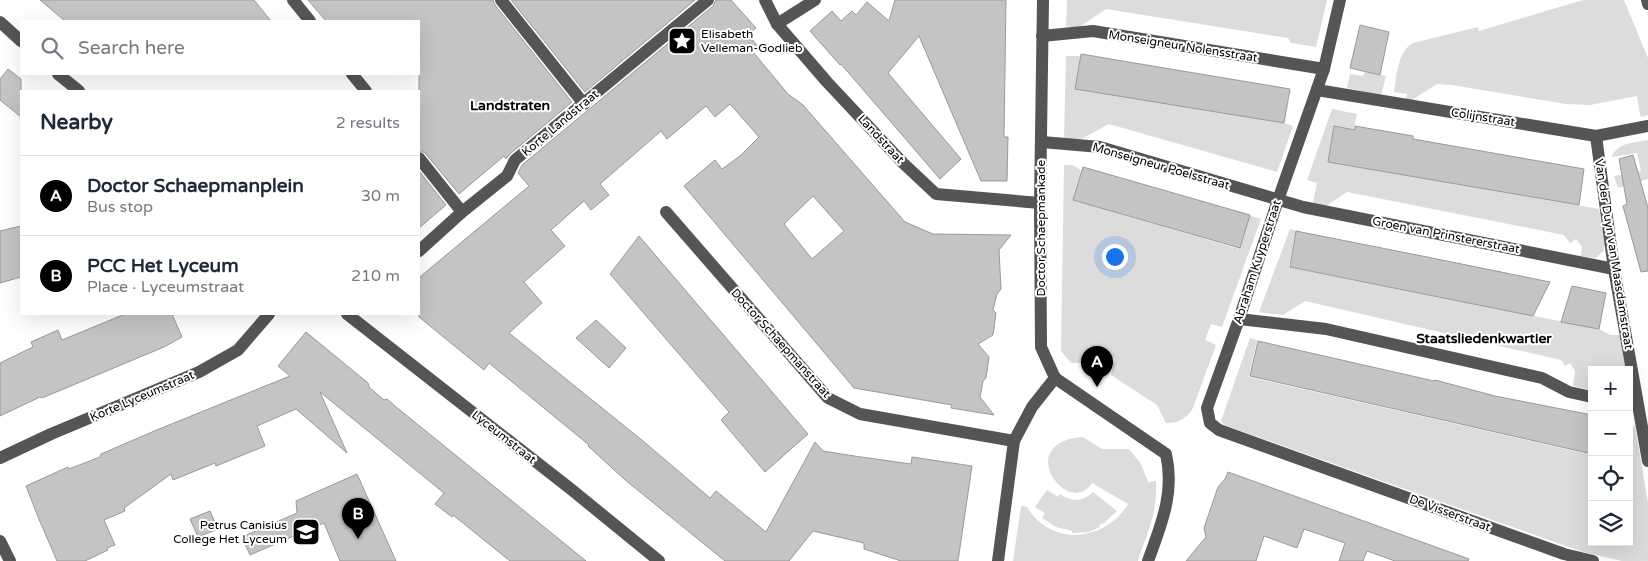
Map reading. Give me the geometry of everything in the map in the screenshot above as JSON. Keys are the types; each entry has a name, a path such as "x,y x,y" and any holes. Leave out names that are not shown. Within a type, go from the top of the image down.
{"street":[{"path":"293,0 309,20"},
{"path":"501,0 584,104"},
{"name":"Korte Landstraat","path":"420,250 462,212 507,176 515,160 708,0"},
{"name":"Landstraat","path":"765,0 776,24 896,156 936,194 1040,203"},
{"path":"776,24 815,0"},
{"name":"Doctor Schaepmankade","path":"1043,0 1040,347 1055,378"},
{"name":"Abraham Kuyperstraat","path":"1307,462 1219,430 1210,423 1207,408 1324,69 1340,0"},
{"path":"1647,0 1648,4"},
{"path":"0,22 20,40"},
{"name":"Monseigneur Nolensstraat","path":"1042,36 1093,31 1324,69"},
{"path":"59,75 77,90"},
{"path":"353,75 365,90"},
{"name":"Colijnstraat","path":"1317,90 1596,136 1648,126"},
{"name":"Van der Duyn van Maasdamstraat","path":"1596,136 1634,406 1648,461"},
{"name":"Monseigneur Poelsstraat","path":"1042,142 1100,147 1278,200"},
{"path":"420,159 462,212"},
{"name":"Groen van Prinstererstraat","path":"1278,200 1303,207 1614,269"},
{"name":"Doctor Schaepmanstraat","path":"666,212 828,398 860,414 1014,441"},
{"name":"Korte Lyceumstraat","path":"0,458 199,372 238,350 268,315"},
{"name":"Lyceumstraat","path":"350,315 660,561"},
{"path":"1239,319 1326,329 1542,378 1569,392 1588,396"},
{"path":"998,561 1014,441 1032,407 1055,378 1166,454 1170,484 1164,518 1148,561"},
{"name":"De Visserstraat","path":"1307,462 1564,554 1593,561"},
{"path":"0,541 10,561"}],"shaded area":[{"path":"1067,0 1327,0 1316,47 1291,43 1288,38 1106,9 1078,28 1066,26"},
{"path":"1583,0 1624,0 1648,58 1648,115 1642,117 1640,115 1637,96 1590,105 1566,104 1437,84 1412,100 1406,99 1407,94 1394,92 1401,58 1413,43 1478,27 1479,31"},
{"path":"1066,56 1080,56 1075,89 1293,126 1277,172 1109,124 1081,139 1064,139"},
{"path":"1365,72 1386,76 1381,95 1347,88 1350,74 1363,76"},
{"path":"1332,109 1357,114 1354,129 1334,126 1328,162 1599,209 1605,244 1603,251 1596,258 1581,256 1582,247 1576,239 1570,243 1564,235 1347,192 1326,206 1313,203 1317,183 1307,180"},
{"path":"1648,140 1648,179 1618,188 1614,176 1641,171 1637,153 1612,157 1614,152 1627,144"},
{"path":"1064,165 1072,165 1081,170 1073,200 1239,249 1249,215 1261,219 1222,327 1211,324 1205,340 1216,345 1193,408 1188,415 1178,421 1166,423 1157,405 1111,375 1115,358 1107,356 1106,361 1110,362 1107,373 1093,363 1071,363 1061,351"},
{"path":"1290,229 1296,231 1289,267 1599,329 1610,335 1620,335 1625,366 1588,366 1588,389 1573,386 1575,371 1570,363 1565,366 1561,360 1305,301 1283,315 1259,312"},
{"path":"1250,338 1257,340 1249,377 1588,454 1588,546 1633,546 1633,426 1635,426 1648,503 1648,561 1622,561 1583,552 1224,425 1221,421"},
{"path":"1083,437 1102,449 1129,449 1141,464 1148,482 1156,481 1154,512 1138,561 1013,561 1021,506 1027,507 1037,520 1050,529 1063,534 1078,535 1106,526 1118,517 1128,504 1092,483 1082,492 1071,492 1060,486 1052,476 1048,464 1051,452 1062,442"},
{"path":"1047,490 1058,497 1060,494 1073,500 1085,498 1093,492 1117,511 1099,525 1100,527 1089,532 1072,533 1072,531 1056,527 1042,518 1045,513 1035,507"}],"building":[{"path":"40,0 254,0 270,20 64,20"},
{"path":"308,0 493,0 572,102 506,159 504,156 459,194 425,153 420,150 420,20 325,20"},
{"path":"511,0 695,0 585,92"},
{"path":"716,0 731,0 756,28 748,34 758,47 753,52 788,94 803,105 905,222 933,234 1011,235 999,250 1001,289 997,294 993,310 996,313 993,335 978,344 989,357 986,378 983,381 980,397 994,415 951,408 952,405 854,388 684,186 715,160 722,169 740,156 759,137 730,104 715,117 706,106 667,139 661,131 600,184 609,195 591,210 584,201 551,230 565,246 524,282 542,303 509,333 643,441 710,498 716,491 766,532 815,442 823,451 854,456 911,464 912,457 972,466 958,561 901,561 864,549 864,543 813,531 789,561 725,561 624,479 589,445 489,363 484,370 419,317 421,276 529,186 518,173 522,165 713,6","holes":["813,196 844,231 812,259 784,224"]},
{"path":"895,0 1006,0 1004,137 1008,137 1007,181 981,181 919,36 888,73 961,159 940,179 841,64 810,31 832,11 841,21 852,11 856,15 867,2 889,21"},
{"path":"1360,25 1389,32 1380,75 1350,68"},
{"path":"1081,54 1290,89 1284,123 1075,89"},
{"path":"8,69 21,79 20,116 0,100 0,79"},
{"path":"1334,126 1355,130 1355,126 1413,136 1413,139 1584,169 1579,205 1328,162"},
{"path":"1633,155 1648,208 1648,271 1641,272 1623,206 1627,204 1619,159"},
{"path":"1083,167 1250,215 1240,248 1073,200"},
{"path":"420,172 446,205 420,227"},
{"path":"20,226 20,277 0,283 0,231"},
{"path":"1296,231 1550,282 1533,316 1290,267"},
{"path":"639,236 808,434 765,472 721,420 729,412 610,274"},
{"path":"1572,286 1606,293 1599,329 1561,322"},
{"path":"123,315 172,315 182,337 164,347 42,398 40,397 0,416 0,363 33,347 31,342 58,330 62,340"},
{"path":"596,320 626,348 609,368 576,338"},
{"path":"306,332 368,383 369,387 384,400 387,399 586,561 510,561 453,515 452,517 435,504 444,493 320,392 347,453 296,409 257,426 265,446 216,466 215,463 173,480 171,474 124,508 125,511 104,520 115,545 107,548 108,550 85,561 57,561 26,486 68,467 69,469 100,457 101,454 159,429 290,376 278,366"},
{"path":"1258,341 1435,380 1495,396 1588,414 1588,453 1250,376"},
{"path":"1228,472 1469,559 1468,561 1395,561 1367,551 1363,561 1339,561 1345,543 1304,529 1297,548 1264,536 1256,561 1186,561 1206,537 1204,528 1218,487"},
{"path":"357,474 396,561 340,561 324,523 250,555 242,537 297,513 296,501"},
{"path":"210,511 218,529 198,537 190,519"}],"place":[{"name":"Elisabeth Velleman-Godlieb","path":"682,41"},
{"name":"Doctor Schaepmanplein","path":"1097,387"},
{"name":"Petrus Canisius College Het Lyceum","path":"306,532"},
{"name":"PCC Het Lyceum","path":"358,539"}],"district":[{"name":"Landstraten","path":"510,105"},
{"name":"Staatsliedenkwartier","path":"1484,338"}]}
